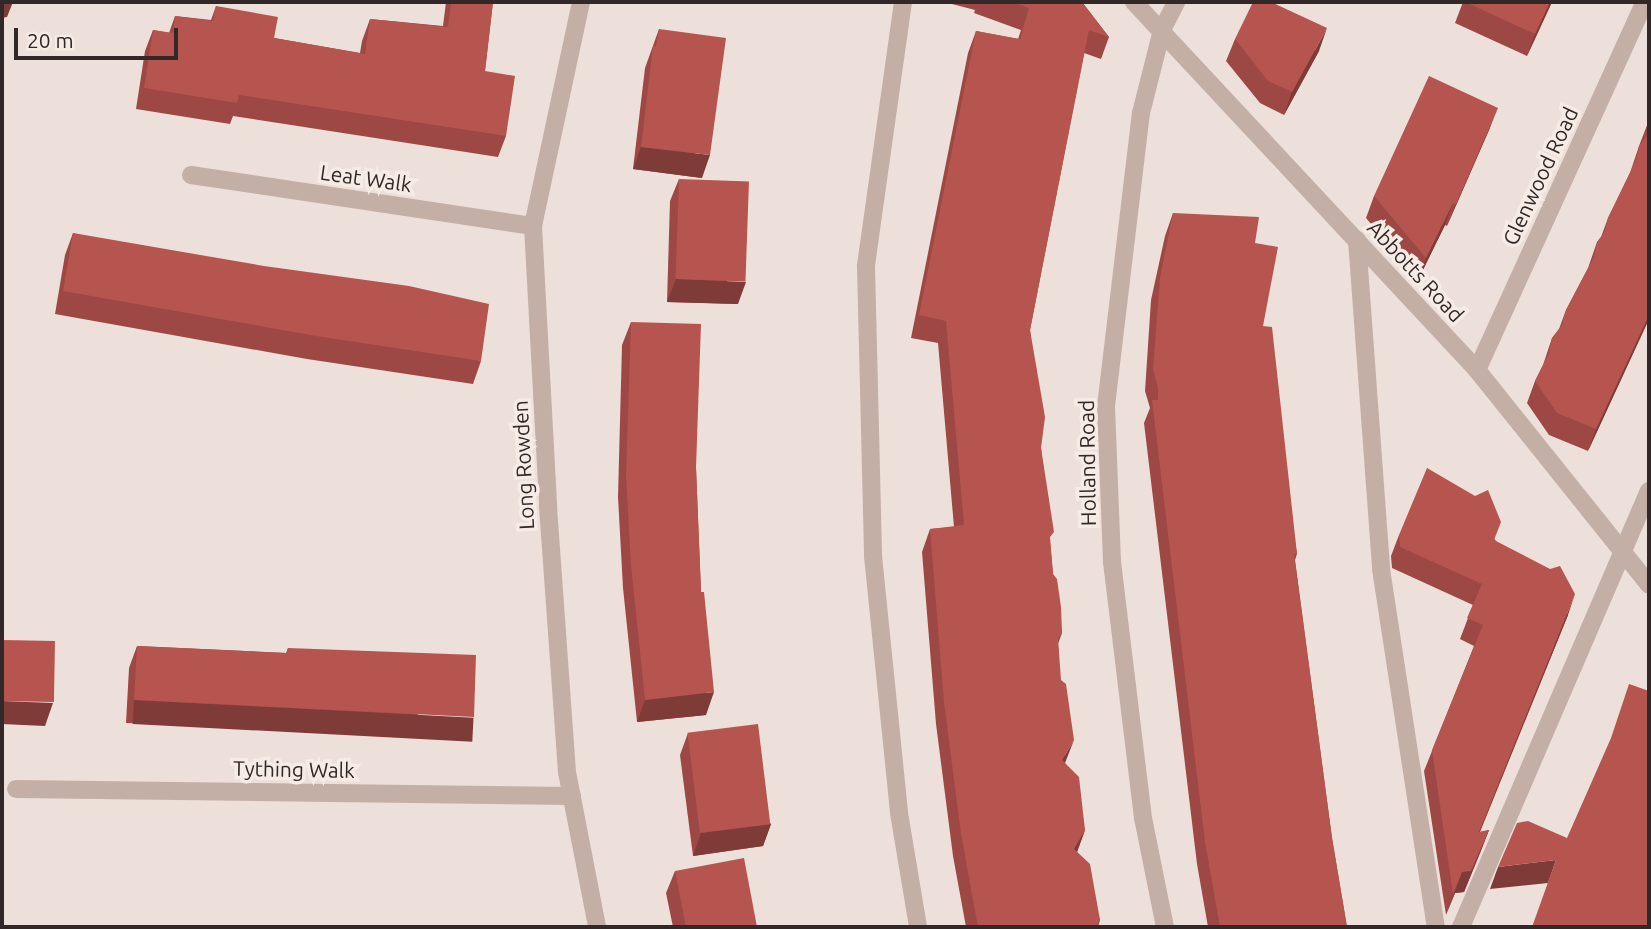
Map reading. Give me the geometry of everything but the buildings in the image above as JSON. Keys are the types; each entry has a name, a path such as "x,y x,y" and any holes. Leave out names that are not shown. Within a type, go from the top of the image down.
{"street":[{"name":"Long Rowden","path":"581,2 533,226 548,507 567,772 597,927"},
{"path":"903,2 866,267 873,556 899,813 918,927"},
{"name":"Abbotts Road","path":"1134,2 1477,370 1649,585"},
{"name":"Holland Road","path":"1165,927 1143,818 1112,562 1106,406 1141,113 1162,30 1176,2"},
{"name":"Glenwood Road","path":"1477,370 1645,2"},
{"name":"Leat Walk","path":"191,175 533,226"},
{"path":"1357,240 1381,569 1436,927"},
{"path":"1461,927 1649,491"},
{"name":"Tything Walk","path":"16,789 572,796"}]}
